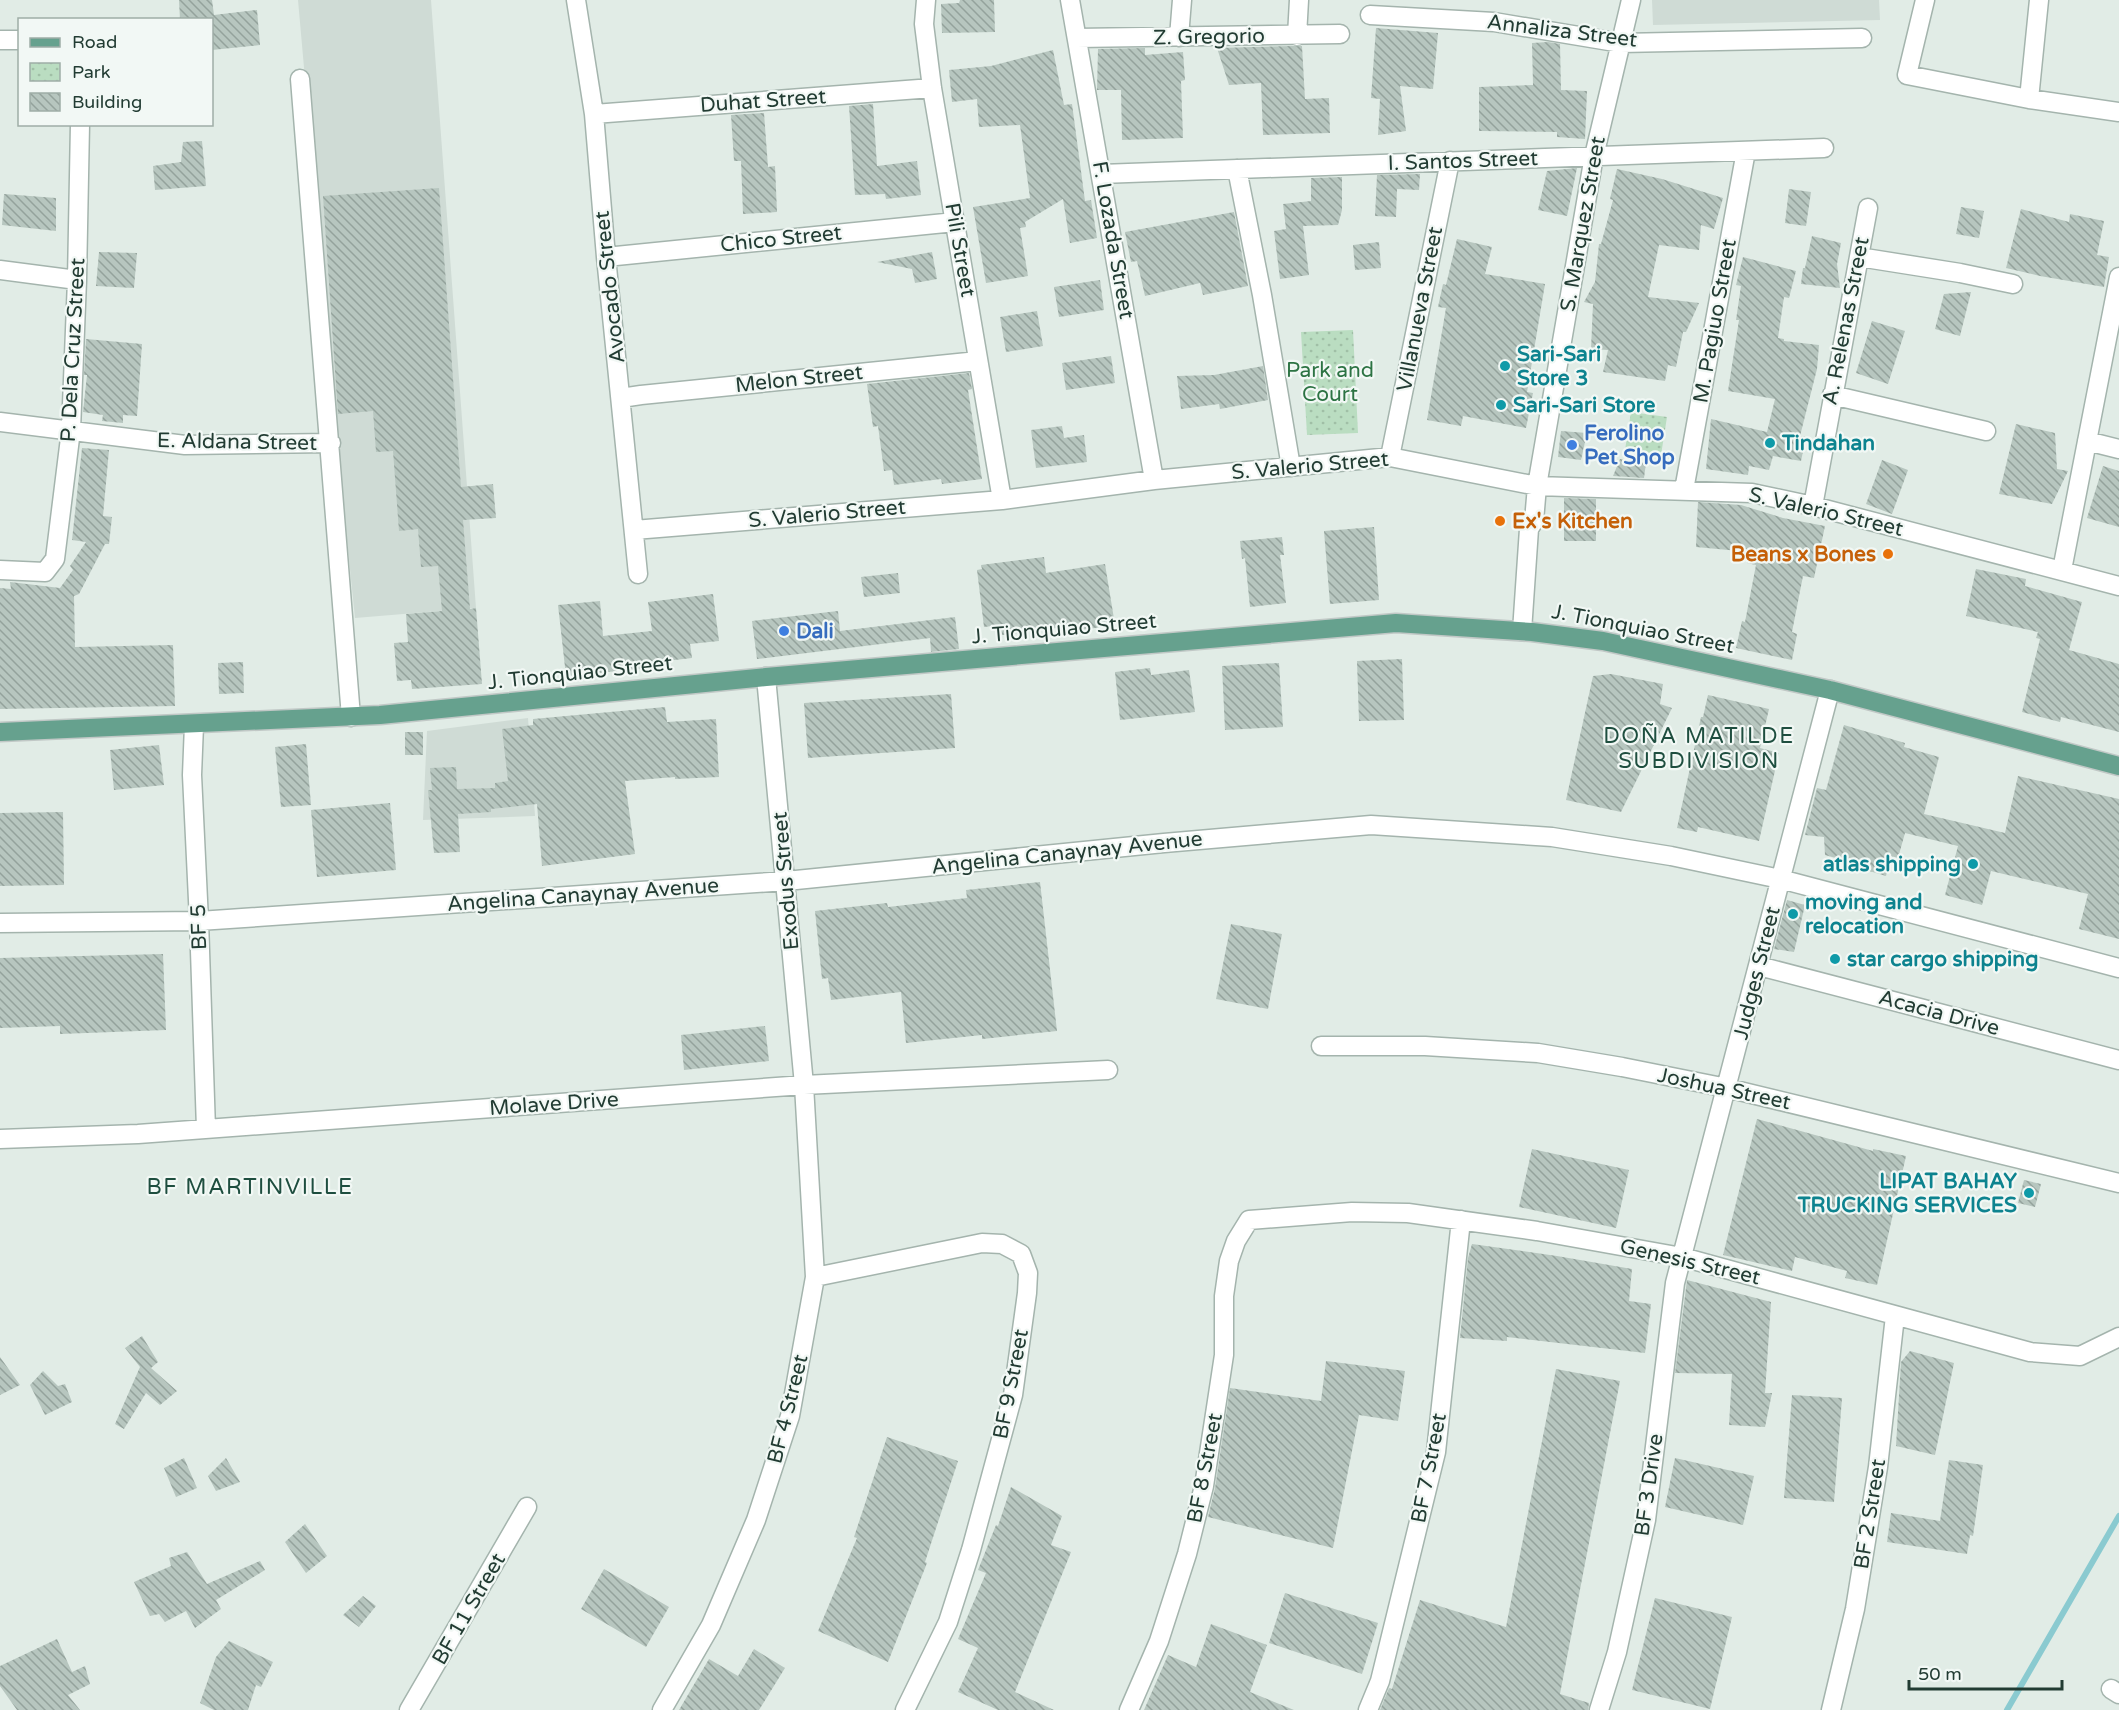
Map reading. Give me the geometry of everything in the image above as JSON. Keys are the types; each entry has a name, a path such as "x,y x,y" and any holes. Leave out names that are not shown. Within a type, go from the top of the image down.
{"main road":[{"name":"J. Tionquiao Street","path":"0,732 351,717 766,677 1396,623 1527,631 1603,641 1830,690 2119,766"}],"street":[{"name":"Avocado Street","path":"576,0 594,114 606,257 639,574"},
{"name":"Pili Street","path":"926,0 924,24 932,88 1002,500"},
{"name":"F. Lozada Street","path":"1070,0 1155,480"},
{"path":"1179,37 1182,0"},
{"path":"1297,36 1299,0"},
{"name":"S. Marquez Street","path":"1527,631 1529,529 1533,521 1536,486 1594,156 1631,0"},
{"path":"1925,0 1907,75 2029,99 2119,112"},
{"path":"2029,99 2039,0"},
{"name":"Annaliza Street","path":"1370,15 1494,22 1621,43 1862,38"},
{"name":"Z. Gregorio","path":"1077,38 1340,34"},
{"path":"0,39 18,40"},
{"path":"300,79 331,443 337,562 351,717"},
{"name":"Duhat Street","path":"594,114 932,88"},
{"name":"P. Dela Cruz Street","path":"0,570 45,572 55,559 70,430 77,280 80,126"},
{"name":"I. Santos Street","path":"1101,174 1824,148"},
{"name":"M. Pagiuo Street","path":"1684,490 1746,151"},
{"name":"Villanueva Street","path":"1390,457 1450,161"},
{"path":"1237,169 1262,295 1291,467"},
{"name":"A. Relenas Street","path":"1813,506 1868,208"},
{"name":"Chico Street","path":"606,257 955,222"},
{"path":"1858,257 2013,284"},
{"path":"0,270 77,280"},
{"path":"2062,570 2119,277"},
{"name":"Melon Street","path":"621,398 978,361"},
{"path":"1832,395 1986,431"},
{"name":"E. Aldana Street","path":"0,422 185,445 331,443"},
{"path":"2087,441 2119,449"},
{"name":"S. Valerio Street","path":"634,530 1002,500 1155,480 1390,457 1536,486 1752,493 1813,506 2119,586"},
{"name":"Exodus Street","path":"766,677 804,1084"},
{"name":"Judges Street","path":"1682,1257 1830,690"},
{"name":"BF 5","path":"194,725 192,775 200,921 206,1129"},
{"name":"Angelina Canaynay Avenue","path":"0,923 200,921 786,881 1164,843 1371,825 1552,837 1671,856 1780,879 2119,968"},
{"name":"Acacia Drive","path":"1759,966 2119,1060"},
{"name":"Joshua Street","path":"1321,1046 1425,1046 1538,1053 1727,1088 2119,1183"},
{"name":"Molave Drive","path":"0,1139 138,1134 804,1084 1108,1070"},
{"name":"BF 4 Street","path":"662,1710 711,1625 756,1520 790,1416 815,1277 804,1084"},
{"name":"Genesis Street","path":"1249,1220 1352,1212 1408,1213 1537,1230 1682,1257 2030,1352 2080,1356 2119,1337"},
{"name":"BF 8 Street","path":"1129,1710 1160,1641 1188,1554 1204,1486 1224,1355 1224,1296 1229,1261 1236,1241 1249,1220"},
{"name":"BF 7 Street","path":"1368,1710 1380,1682 1436,1452 1461,1220"},
{"name":"BF 9 Street","path":"815,1277 982,1243 1002,1244 1021,1254 1028,1273 1013,1395 987,1493 948,1622 905,1710"},
{"name":"BF 3 Drive","path":"1599,1710 1617,1652 1646,1520 1671,1302 1682,1257"},
{"name":"BF 2 Street","path":"1831,1710 1856,1609 1878,1467 1895,1316"},
{"name":"BF 11 Street","path":"409,1710 527,1507"}],"shaded area":[{"path":"298,0 431,0 476,608 355,618"},
{"path":"1652,0 1879,0 1880,20 1653,25"},
{"path":"528,718 535,816 423,820 427,731"}],"green space":[{"name":"Park and Court","path":"1353,330 1358,433 1307,435 1301,332"},
{"path":"1631,412 1667,417 1661,455 1625,450"}],"building":[{"path":"179,0 212,0 214,15 257,10 260,45 213,50 213,18 180,18"},
{"path":"960,0 994,0 995,32 942,33 941,4 959,3"},
{"path":"1376,28 1438,33 1433,89 1400,86 1406,131 1378,135 1380,99 1371,98"},
{"path":"1532,43 1560,44 1561,90 1587,91 1585,139 1557,137 1557,132 1479,131 1479,87 1533,85"},
{"path":"1302,46 1305,99 1329,98 1330,133 1263,135 1261,83 1229,85 1217,48"},
{"path":"1145,48 1145,55 1183,52 1185,80 1181,81 1183,138 1122,140 1121,90 1097,90 1098,49"},
{"path":"1053,50 1064,105 1072,104 1085,201 1091,200 1097,238 1070,243 1063,199 1025,222 1026,227 1020,228 1028,276 986,283 973,207 1030,198 1020,125 979,127 977,99 952,102 949,70 991,66"},
{"path":"873,104 877,166 917,161 921,195 886,199 885,194 855,195 849,106"},
{"path":"764,113 768,167 775,166 777,212 743,214 741,161 734,161 731,115"},
{"path":"202,141 206,186 155,190 153,166 181,162 183,142"},
{"path":"1577,168 1567,216 1538,210 1547,171"},
{"path":"1617,169 1662,179 1723,198 1714,229 1701,225 1699,250 1659,245 1648,297 1699,303 1686,332 1683,332 1676,367 1668,365 1665,381 1603,372 1608,350 1591,349 1593,304 1584,302 1595,282 1599,244 1601,244 1613,200 1610,199"},
{"path":"1420,174 1419,190 1397,189 1396,217 1375,216 1377,175"},
{"path":"1342,177 1342,210 1338,225 1303,226 1309,275 1280,279 1274,231 1286,229 1283,204 1311,201 1311,178"},
{"path":"439,188 461,487 493,484 496,518 463,520 470,609 476,608 482,684 412,689 411,680 397,681 394,643 408,642 406,614 442,611 438,566 421,567 418,529 399,531 393,451 376,452 373,411 338,414 323,196"},
{"path":"1789,189 1811,192 1806,226 1785,223"},
{"path":"4,194 56,198 56,231 2,225"},
{"path":"1961,207 1984,211 1979,238 1956,234"},
{"path":"2021,209 2069,222 2070,214 2104,221 2097,255 2109,257 2104,287 2006,268"},
{"path":"1234,212 1248,286 1203,295 1200,283 1145,296 1137,261 1131,262 1125,232"},
{"path":"1812,236 1841,243 1837,264 1840,288 1801,284"},
{"path":"1457,239 1492,247 1485,274 1545,284 1527,392 1533,393 1526,428 1463,416 1461,426 1427,420 1446,308 1438,307"},
{"path":"1379,242 1381,268 1355,270 1353,245"},
{"path":"99,252 137,253 134,288 96,286"},
{"path":"932,252 937,279 915,283 912,269 877,262"},
{"path":"1743,257 1796,271 1789,298 1784,297 1778,338 1784,341 1819,345 1817,369 1800,436 1806,437 1801,461 1773,456 1769,470 1749,466 1748,475 1706,469 1711,419 1767,432 1775,399 1728,391 1739,320 1736,320 1741,286 1736,285"},
{"path":"1100,280 1104,310 1059,317 1054,287"},
{"path":"1971,292 1960,336 1935,329 1944,294"},
{"path":"1037,311 1043,346 1006,352 1000,317"},
{"path":"1872,321 1905,331 1888,384 1856,373"},
{"path":"86,339 142,344 137,416 123,415 123,423 102,421 103,415 83,412 87,375 84,375"},
{"path":"1111,356 1115,383 1066,390 1062,363"},
{"path":"1263,366 1268,400 1220,409 1219,404 1181,409 1177,376 1214,375"},
{"path":"969,373 972,389 968,390 982,479 942,484 941,479 894,485 892,470 884,471 878,426 873,427 867,384"},
{"path":"2016,424 2055,433 2057,469 2068,471 2052,504 1999,494"},
{"path":"1062,426 1064,438 1084,435 1087,462 1036,468 1031,430"},
{"name":"Ferolino Pet Shop","path":"1561,431 1587,433 1581,460 1558,457"},
{"path":"82,448 109,450 103,516 112,517 109,544 105,544 79,594 74,596 75,647 173,645 175,706 0,709 0,588 11,589 10,582 60,588 73,570 70,566 86,542 72,540"},
{"path":"1620,459 1646,463 1644,478 1613,476"},
{"path":"1882,460 1908,470 1892,514 1866,504"},
{"path":"2103,466 2119,471 2119,527 2087,518"},
{"path":"1564,498 1596,499 1596,541 1564,541"},
{"path":"1698,502 1741,505 1783,518 1825,526 1814,578 1803,576 1792,632 1797,634 1792,660 1736,648 1742,621 1745,622 1756,565 1747,563 1750,552 1696,547"},
{"path":"1374,527 1379,600 1330,604 1324,531"},
{"path":"1282,537 1284,555 1280,555 1286,603 1250,607 1245,558 1242,559 1240,541"},
{"path":"1044,557 1046,573 1105,564 1115,625 1081,630 1080,625 1002,635 1000,625 984,627 977,570 982,569 981,565"},
{"path":"1976,569 2026,579 2025,586 2082,602 2069,650 2119,664 2119,732 2061,717 2060,722 2022,712 2040,639 2036,638 2038,632 1966,616"},
{"path":"898,573 900,593 864,597 861,577"},
{"path":"713,594 719,641 690,644 692,658 649,663 649,668 566,676 558,605 600,601 603,636 652,631 648,602"},
{"path":"838,611 840,631 955,617 959,649 931,652 930,638 757,659 752,621"},
{"path":"1402,659 1404,720 1359,721 1357,661"},
{"path":"243,662 244,693 219,694 218,663"},
{"path":"1279,663 1283,727 1225,730 1222,666"},
{"path":"1150,668 1151,675 1189,670 1195,712 1120,720 1115,672"},
{"path":"1611,674 1663,684 1660,704 1672,708 1621,812 1566,800 1593,676"},
{"path":"951,694 955,748 808,758 804,703"},
{"path":"1708,695 1769,709 1760,748 1779,753 1759,841 1698,827 1697,832 1677,828 1701,717 1703,717"},
{"path":"665,707 667,722 716,719 719,777 675,779 675,777 625,781 635,854 542,866 537,804 491,809 491,812 458,814 460,852 434,853 428,790 432,790 430,768 456,767 457,789 495,788 495,783 508,781 502,729 533,725 533,719"},
{"path":"1844,725 1905,743 1904,747 1939,757 1924,814 2005,833 2018,776 2119,799 2119,939 2079,929 2088,894 1991,871 1982,905 1945,895 1958,846 1905,833 1898,858 1891,856 1886,876 1856,867 1857,864 1825,855 1824,837 1805,835 1817,788 1826,790"},
{"path":"405,732 423,732 423,755 405,755"},
{"path":"306,744 311,805 281,807 275,747"},
{"path":"159,745 164,785 114,790 110,750"},
{"path":"390,803 396,870 317,877 311,810"},
{"path":"63,812 64,885 0,886 0,813"},
{"path":"1040,882 1057,1031 982,1039 982,1035 906,1043 901,992 831,1000 828,978 822,979 815,911 887,903 888,907 967,898 966,890"},
{"path":"1787,900 1805,905 1794,952 1774,949"},
{"path":"1231,924 1282,934 1268,1009 1216,999"},
{"path":"163,954 166,1030 60,1034 60,1026 0,1028 0,958"},
{"path":"765,1026 769,1061 684,1070 681,1035"},
{"path":"1757,1119 1873,1151 1873,1149 1906,1156 1877,1285 1845,1278 1847,1271 1795,1257 1792,1271 1723,1255"},
{"path":"1532,1149 1629,1170 1616,1228 1519,1207"},
{"name":"LIPAT BAHAY TRUCKING SERVICES","path":"2024,1180 2041,1184 2035,1207 2018,1203"},
{"path":"1472,1244 1632,1269 1629,1301 1651,1304 1645,1353 1507,1337 1507,1341 1460,1338 1468,1258"},
{"path":"1687,1280 1771,1302 1765,1393 1772,1393 1765,1427 1729,1425 1732,1374 1675,1373"},
{"path":"142,1336 158,1362 151,1368 177,1391 160,1405 146,1393 124,1429 115,1424 140,1367 125,1348"},
{"path":"1910,1351 1954,1363 1935,1455 1896,1446 1901,1362"},
{"path":"0,1357 20,1385 0,1395"},
{"path":"1326,1361 1405,1371 1398,1421 1359,1415 1333,1548 1208,1517 1215,1488 1230,1388 1321,1401"},
{"path":"1556,1369 1620,1381 1560,1694 1589,1703 1588,1710 1380,1710 1389,1688 1392,1689 1420,1600 1506,1627"},
{"path":"43,1371 58,1386 65,1384 72,1402 45,1415 30,1385"},
{"path":"1792,1395 1842,1398 1834,1502 1784,1498"},
{"path":"887,1437 958,1461 925,1562 927,1563 888,1662 818,1631 857,1538 854,1537"},
{"path":"184,1458 197,1488 176,1497 164,1468"},
{"path":"226,1458 240,1482 216,1491 208,1476"},
{"path":"1675,1458 1754,1476 1743,1525 1665,1507"},
{"path":"1949,1460 1983,1465 1973,1536 1970,1535 1967,1554 1887,1542 1891,1513 1940,1521"},
{"path":"1011,1487 1062,1516 1051,1545 1071,1552 1015,1692 1054,1710 998,1710 958,1692 978,1648 958,1639 986,1573 978,1570 996,1525 998,1526"},
{"path":"305,1524 327,1556 306,1573 285,1542"},
{"path":"187,1552 207,1584 260,1561 265,1570 216,1600 221,1609 195,1628 186,1611 165,1622 159,1614 150,1616 134,1582 171,1566 169,1558"},
{"path":"604,1569 669,1607 646,1647 581,1609"},
{"path":"1285,1593 1378,1623 1362,1674 1269,1643"},
{"path":"363,1596 376,1606 359,1627 343,1615"},
{"path":"1655,1598 1732,1617 1710,1709 1632,1690"},
{"path":"1211,1624 1267,1645 1250,1692 1294,1710 1144,1710 1168,1655 1196,1667"},
{"path":"57,1639 72,1672 85,1666 90,1684 68,1695 80,1710 17,1710 0,1686 0,1666"},
{"path":"229,1641 273,1662 261,1687 256,1685 248,1710 214,1710 200,1703 216,1657"},
{"path":"754,1649 785,1668 759,1710 679,1710 709,1659 738,1676"}],"waterway":[{"path":"2007,1710 2119,1516"}],"place":[{"name":"Sari-Sari Store 3","path":"1505,366"},
{"name":"Sari-Sari Store","path":"1501,405"},
{"name":"Tindahan","path":"1770,443"},
{"name":"Ferolino Pet Shop","path":"1572,445"},
{"name":"Ex's Kitchen","path":"1500,521"},
{"name":"Beans x Bones","path":"1888,554"},
{"name":"Dali","path":"784,631"},
{"name":"atlas shipping","path":"1973,864"},
{"name":"moving and relocation","path":"1793,914"},
{"name":"star cargo shipping","path":"1835,959"},
{"name":"LIPAT BAHAY TRUCKING SERVICES","path":"2029,1193"}],"district":[{"name":"DOÑA MATILDE SUBDIVISION","path":"1699,748"},
{"name":"BF MARTINVILLE","path":"250,1187"}]}
